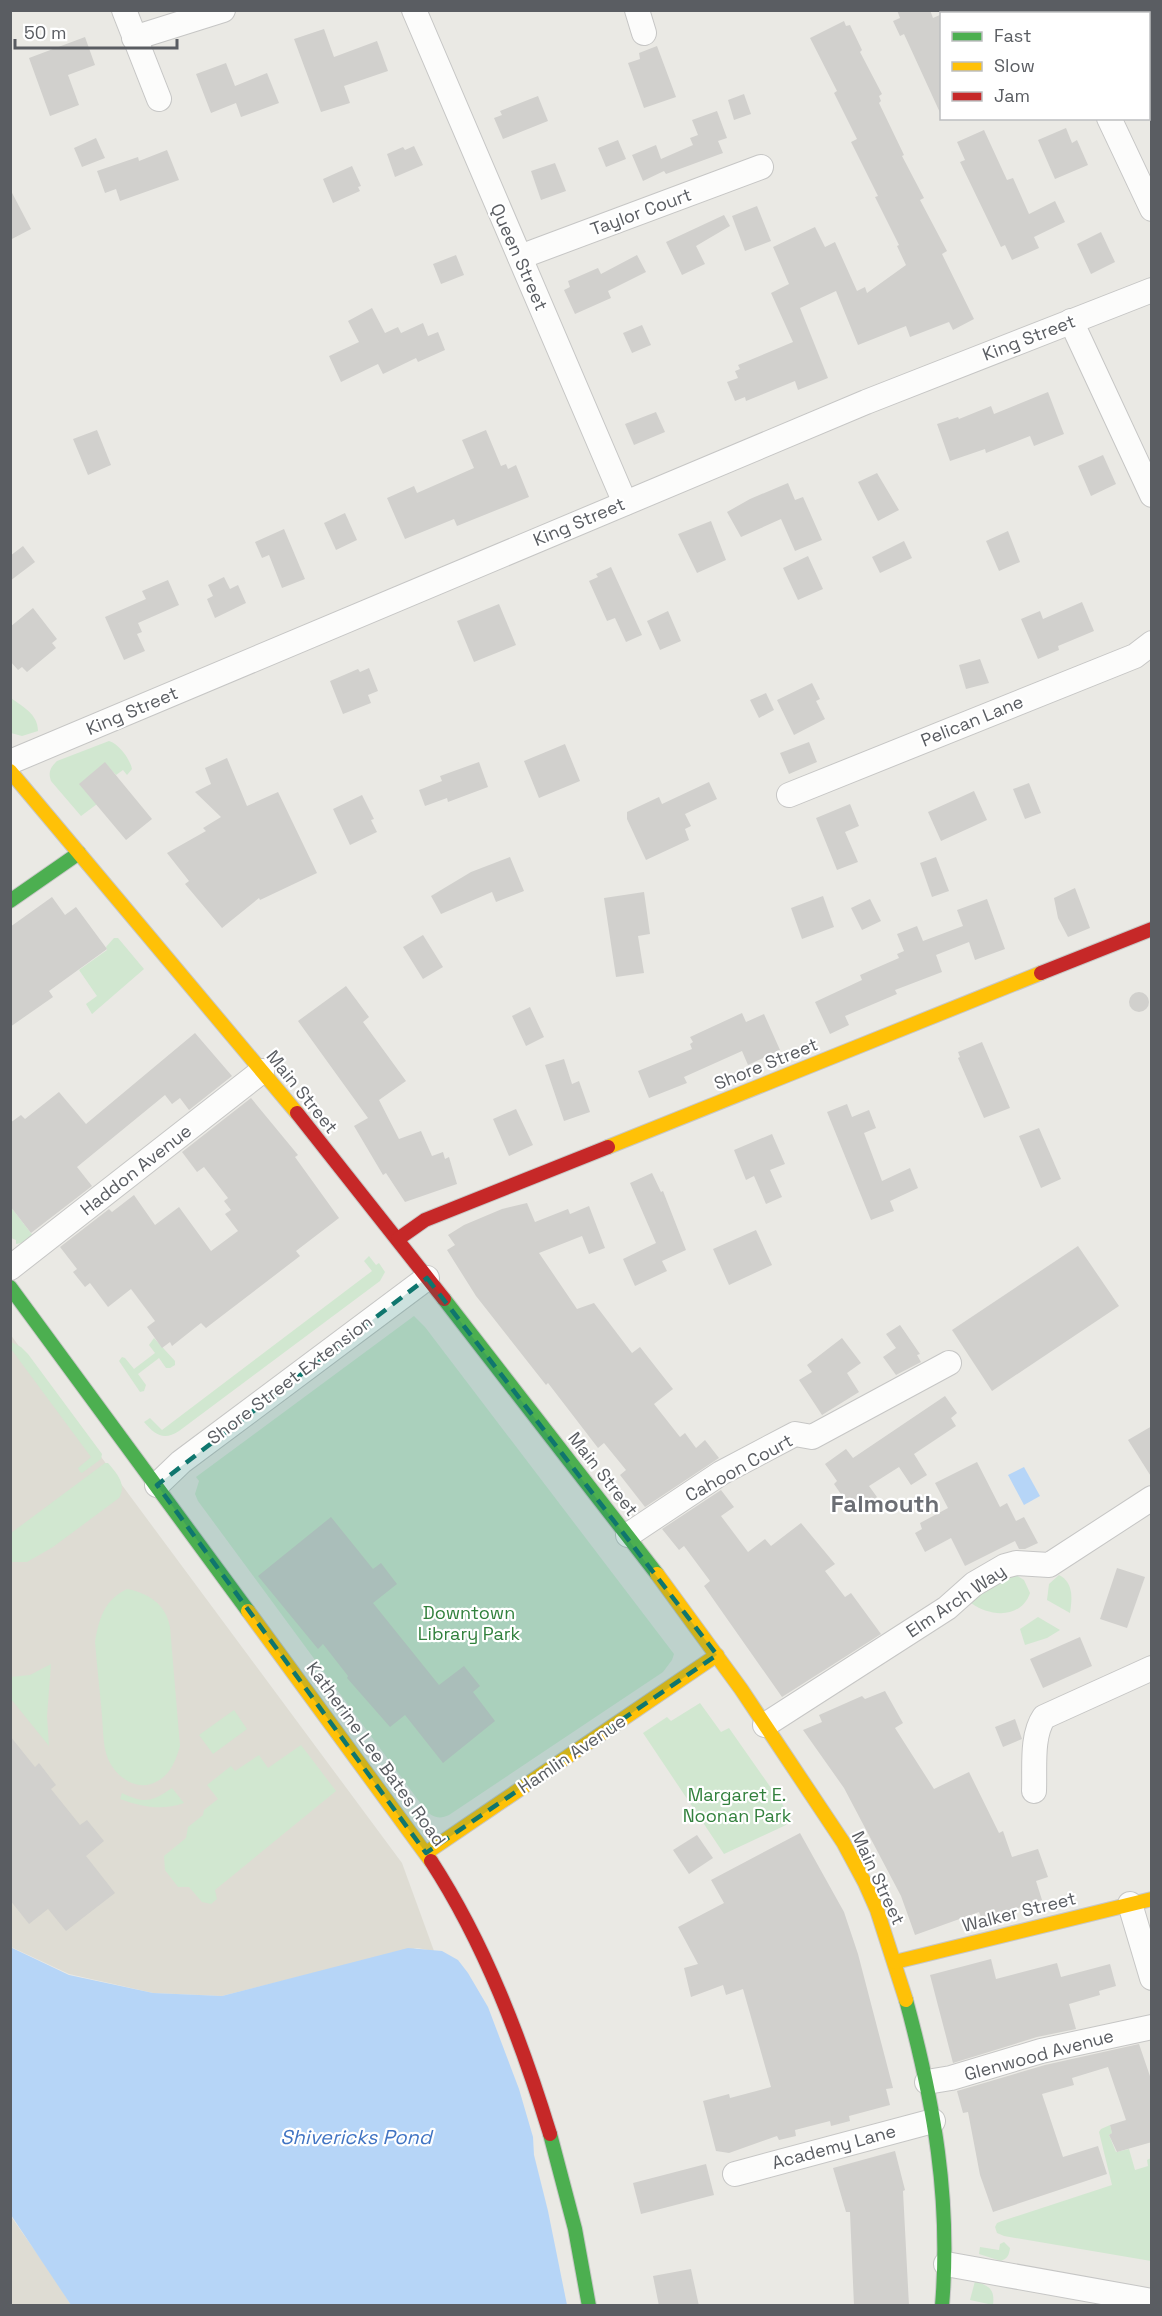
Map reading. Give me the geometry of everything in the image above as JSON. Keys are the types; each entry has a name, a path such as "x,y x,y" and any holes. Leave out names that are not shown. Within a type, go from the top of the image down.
{"main road":[{"name":"Main Street","path":"10,771 262,1071 398,1239 628,1534 717,1655 816,1799 847,1850 866,1886 895,1962 927,2082 945,2202 946,2264 942,2306"},
{"path":"10,901 80,853"},
{"name":"Shore Street","path":"398,1239 425,1220 1152,929"},
{"name":"Katherine Lee Bates Road","path":"14,1300 157,1485 426,1853 465,1916 536,2089 564,2185 590,2306"},
{"name":"Hamlin Avenue","path":"426,1853 717,1655"},
{"name":"Walker Street","path":"895,1962 1141,1902"}],"street":[{"path":"124,10 159,99"},
{"path":"135,38 223,10"},
{"name":"Queen Street","path":"414,10 625,503"},
{"path":"637,10 644,33"},
{"path":"1110,120 1152,209"},
{"name":"Taylor Court","path":"520,256 761,167"},
{"name":"King Street","path":"10,762 866,402 1152,290"},
{"path":"1071,321 1152,495"},
{"name":"Pelican Lane","path":"789,795 1135,656 1152,643"},
{"name":"Haddon Avenue","path":"10,1268 262,1071"},
{"name":"Shore Street Extension","path":"157,1485 181,1462 427,1278"},
{"name":"Cahoon Court","path":"628,1534 721,1473 795,1434 812,1437 949,1363"},
{"name":"Elm Arch Way","path":"765,1725 947,1608 974,1584 1005,1566 1016,1563 1049,1565 1152,1498"},
{"path":"1034,1791 1037,1739 1039,1725 1044,1717 1152,1668"},
{"path":"1141,1902 1152,1978"},
{"name":"Glenwood Avenue","path":"927,2082 951,2078 1041,2051 1152,2027"},
{"name":"Academy Lane","path":"735,2174 933,2121"},
{"path":"946,2264 1152,2301"}],"highlighted area":[{"path":"427,1278 717,1655 426,1853 157,1485"}],"shaded area":[{"path":"10,1334 402,1863 434,1951 417,1948 398,1952 222,1996 153,1993 69,1974 11,1947"},
{"path":"10,2215 54,2278 71,2305 11,2305"}],"green space":[{"path":"11,698 33,715 38,731 22,736 11,733"},
{"path":"109,741 124,752 132,769 127,775 123,770 116,775 105,763 97,804 81,816 51,781 50,770 57,761"},
{"path":"114,938 118,938 144,969 92,1014 86,1004 97,996 79,970 107,950 106,947"},
{"path":"10,1206 34,1237 27,1242 16,1244 16,1240 11,1238"},
{"path":"369,1256 376,1265 379,1263 385,1272 380,1281 179,1431 169,1436 160,1435 144,1422 150,1418 162,1430 372,1271 364,1261"},
{"name":"Downtown Library Park","path":"414,1316 425,1327 674,1654 663,1672 449,1815 442,1817 429,1814 424,1808 195,1494 199,1481 196,1477"},
{"path":"154,1338 175,1361 175,1365 166,1368 159,1358 138,1374 146,1385 144,1391 140,1392 119,1361 122,1357 125,1358 134,1369 155,1353 149,1345"},
{"path":"11,1342 28,1354 102,1454 101,1459 82,1473 78,1468 91,1457 11,1349"},
{"path":"108,1463 120,1479 122,1488 119,1498 53,1547 27,1562 11,1562 11,1533"},
{"path":"1013,1573 1024,1580 1030,1593 1020,1608 996,1613 971,1603 970,1598"},
{"path":"1059,1575 1070,1587 1070,1613 1047,1600 1049,1584"},
{"path":"127,1589 142,1593 155,1601 165,1612 170,1627 180,1746 167,1774 151,1784 144,1785 129,1782 117,1773 106,1753 95,1642 104,1611 119,1593"},
{"path":"1038,1617 1060,1630 1047,1638 1025,1645 1020,1629"},
{"path":"51,1664 47,1716 49,1746 11,1699 10,1677 30,1675"},
{"name":"Margaret E. Noonan Park","path":"700,1703 721,1732 729,1728 790,1815 786,1825 724,1854 643,1733 667,1717 671,1721"},
{"path":"234,1710 247,1729 213,1754 199,1735"},
{"path":"301,1745 336,1791 215,1890 217,1899 211,1904 202,1902 189,1887 178,1887 165,1870 164,1856 186,1838 188,1827 218,1799 207,1785 231,1766 235,1771 259,1755 268,1768"},
{"path":"172,1788 184,1803 168,1807 152,1807 120,1799 122,1793 136,1799 153,1799"},
{"path":"1110,2125 1112,2133 1109,2135 1116,2152 1129,2149 1135,2170 1148,2166 1147,2160 1151,2158 1151,2261 997,2233 995,2227 997,2223 1112,2185 1099,2132"},
{"path":"1004,2242 1010,2248 1008,2256 1001,2261 979,2254 980,2247 999,2250 1000,2244"},
{"path":"975,2281 990,2289 993,2295 993,2305 970,2300"}],"water":[{"path":"1024,1467 1040,1496 1024,1505 1008,1475"},
{"name":"Shivericks Pond","path":"10,1947 69,1975 153,1993 222,1996 408,1948 442,1951 458,1960 488,2007 519,2089 533,2137 534,2155 567,2305 71,2305 11,2215"}],"building":[{"path":"897,10 930,10 933,18 940,15 940,113 904,34 900,36 893,21 900,18"},
{"path":"844,21 846,26 850,25 862,50 860,52 882,94 879,96 881,101 879,103 904,155 902,156 924,198 920,200 947,251 942,254 974,319 953,330 949,322 910,337 906,326 858,345 836,291 800,308 828,378 798,390 795,381 746,401 745,397 735,401 727,382 738,378 735,371 740,369 738,365 793,342 771,293 789,284 773,247 815,227 825,247 835,242 857,291 865,287 867,293 906,265 897,246 899,245 875,197 878,196 851,142 857,139 834,93 837,91 810,38"},
{"path":"324,29 334,57 377,41 388,71 344,86 350,103 321,112 294,39"},
{"path":"85,37 95,65 68,75 79,105 50,116 29,58"},
{"path":"657,46 676,97 644,108 628,63 640,59 639,53"},
{"path":"226,63 235,86 267,73 279,103 241,117 236,103 211,113 196,74"},
{"path":"744,94 751,114 734,120 728,100"},
{"path":"538,96 548,121 503,139 494,118 502,115 500,111"},
{"path":"717,111 727,138 718,141 723,153 666,174 664,171 643,181 632,155 656,145 661,159 693,145 690,138 698,135 692,120"},
{"path":"1066,128 1072,143 1077,140 1088,165 1055,179 1038,140"},
{"path":"984,130 1007,180 1013,178 1029,214 1055,201 1065,222 1034,237 1039,248 1012,260 1005,245 1001,247 960,162 965,160 957,142"},
{"path":"96,138 105,158 82,167 74,148"},
{"path":"618,140 626,159 606,167 598,148"},
{"path":"414,146 423,165 395,177 387,154 403,147 405,150"},
{"path":"167,150 179,180 120,201 116,189 105,193 97,171 138,157 139,161"},
{"path":"555,163 566,191 541,200 531,171"},
{"path":"352,166 361,186 358,187 360,191 333,203 323,179"},
{"path":"10,189 31,229 10,240"},
{"path":"757,206 771,241 745,251 732,216"},
{"path":"724,215 730,226 696,246 705,264 682,275 666,242"},
{"path":"1101,232 1115,262 1091,274 1077,244"},
{"path":"456,255 464,275 441,284 433,264"},
{"path":"637,255 646,272 608,291 611,298 575,314 564,290 570,287 568,281 598,268 601,274"},
{"path":"372,308 385,333 398,327 401,333 423,323 428,336 438,332 445,350 418,362 416,358 383,374 378,364 341,382 329,356 359,342 348,321"},
{"path":"642,325 651,345 632,353 623,333"},
{"path":"1048,392 1064,434 1034,446 1030,436 986,453 985,449 950,461 937,424 958,417 959,419 991,406 994,414"},
{"path":"656,412 665,432 634,445 625,424"},
{"path":"97,430 111,465 88,475 73,439"},
{"path":"486,430 501,466 506,464 508,469 516,465 529,497 457,526 454,519 405,539 387,498 414,486 417,493 474,468 462,440"},
{"path":"1103,455 1116,484 1091,496 1078,466"},
{"path":"877,473 899,510 878,521 858,482"},
{"path":"788,483 795,500 803,497 822,540 795,551 781,519 741,537 727,512 750,499"},
{"path":"345,513 357,540 336,550 324,523"},
{"path":"711,521 726,560 697,573 678,534"},
{"path":"284,529 305,579 282,588 269,555 262,558 255,542"},
{"path":"1008,531 1020,562 999,571 986,541"},
{"path":"904,541 912,558 880,573 872,557"},
{"path":"23,546 35,562 10,581 10,556"},
{"path":"808,556 823,589 798,600 783,568"},
{"path":"611,567 642,635 626,642 615,618 607,621 589,581 598,577 596,574"},
{"path":"224,577 230,589 238,585 246,603 215,618 207,599 213,596 208,585"},
{"path":"168,580 179,605 138,623 142,632 137,634 145,651 124,660 105,617 146,599 142,591"},
{"path":"1082,602 1094,631 1058,646 1059,650 1038,659 1021,619 1040,611 1043,619"},
{"path":"499,604 516,645 474,662 457,621"},
{"path":"33,608 57,639 52,643 56,648 27,672 22,667 18,670 10,661 10,627"},
{"path":"668,611 681,641 660,650 647,621"},
{"path":"980,659 989,683 966,689 959,665"},
{"path":"369,668 378,691 368,695 371,703 343,714 330,681 358,669 360,672"},
{"path":"812,683 820,699 816,701 825,719 794,735 777,700"},
{"path":"766,693 774,710 759,718 750,700"},
{"path":"809,742 817,762 789,774 780,753"},
{"path":"565,744 580,781 539,798 524,761"},
{"path":"227,758 247,806 278,792 317,873 260,900 259,898 222,928 185,884 189,881 167,853 206,831 203,828 221,817 195,792 211,784 205,768"},
{"path":"105,762 152,819 126,840 79,784"},
{"path":"479,762 488,787 448,802 447,798 425,806 419,790 442,781 440,776"},
{"path":"709,782 717,799 685,814 691,826 685,829 689,840 646,860 627,819 627,812 659,797 662,804"},
{"path":"1029,783 1041,813 1025,819 1013,789"},
{"path":"974,791 987,820 941,841 928,812"},
{"path":"362,795 374,819 371,820 377,832 350,845 333,809"},
{"path":"850,804 859,826 845,832 858,862 837,870 816,818"},
{"path":"510,857 524,891 496,902 492,892 441,914 431,896 471,872"},
{"path":"936,857 949,891 932,897 920,863"},
{"path":"1075,888 1090,928 1068,937 1058,918 1054,898"},
{"path":"644,892 650,934 638,936 644,973 616,977 604,898"},
{"path":"823,896 834,927 802,939 791,908"},
{"path":"52,897 65,915 76,907 107,949 49,991 53,997 10,1027 10,927"},
{"path":"870,899 881,921 862,930 851,908"},
{"path":"987,899 1005,949 975,960 969,942 936,955 942,972 895,990 897,994 845,1016 849,1025 830,1034 815,1002 862,980 860,975 899,958 897,954 904,951 897,934 917,926 923,941 963,926 957,910"},
{"path":"423,935 443,967 423,979 403,947"},
{"path":"346,986 369,1017 363,1022 406,1081 379,1100 399,1139 421,1131 432,1156 443,1152 445,1159 449,1157 457,1184 405,1202 386,1173 383,1175 354,1126 368,1118 298,1021"},
{"path":"1139,992 1146,995 1149,1002 1146,1009 1139,1012 1132,1009 1129,1002 1132,995"},
{"path":"530,1007 544,1037 526,1046 512,1016"},
{"path":"742,1013 746,1022 764,1014 780,1050 748,1065 742,1051 684,1077 687,1083 649,1098 638,1071 692,1049 690,1044 693,1042 690,1037"},
{"path":"195,1033 232,1076 189,1110 180,1098 172,1104 165,1095 77,1167 92,1186 31,1233 10,1206 10,1123 21,1115 25,1119 59,1092 86,1124"},
{"path":"982,1042 1010,1108 984,1118 958,1058 960,1057 958,1052"},
{"path":"564,1059 572,1084 579,1081 590,1112 564,1121 545,1065"},
{"path":"251,1098 298,1155 295,1157 339,1218 296,1251 300,1256 206,1328 201,1323 172,1346 170,1342 162,1348 147,1327 155,1321 131,1289 108,1307 90,1283 85,1287 73,1272 77,1269 60,1247 109,1209 112,1212 134,1195 155,1225 179,1207 211,1251 238,1231 225,1214 231,1210 224,1201 228,1198 204,1167 197,1172 182,1152"},
{"path":"847,1104 852,1117 869,1110 876,1128 864,1133 882,1181 910,1168 918,1188 890,1201 894,1211 871,1220 827,1112"},
{"path":"516,1109 533,1145 509,1156 493,1119"},
{"path":"1039,1128 1061,1179 1041,1188 1019,1136"},
{"path":"772,1134 785,1164 770,1170 782,1197 766,1204 754,1176 746,1180 734,1150"},
{"path":"652,1173 661,1192 663,1191 686,1250 662,1261 667,1271 635,1286 623,1259 656,1243 630,1183"},
{"path":"527,1203 535,1222 568,1209 570,1214 589,1206 605,1248 589,1254 582,1236 539,1253 577,1309 594,1303 632,1353 640,1347 673,1389 654,1404 680,1437 685,1433 696,1448 705,1440 719,1458 645,1507 620,1475 626,1470 604,1443 598,1448 548,1383 546,1385 476,1296 447,1250 455,1245 448,1235 464,1225 502,1209"},
{"path":"756,1230 772,1265 729,1285 713,1249"},
{"path":"1078,1246 1119,1306 992,1391 952,1330"},
{"path":"900,1325 920,1354 917,1355 921,1362 896,1375 883,1357 896,1348 886,1334"},
{"path":"842,1338 861,1363 847,1373 859,1392 822,1415 799,1380 812,1372 807,1365"},
{"path":"945,1396 957,1413 951,1418 956,1426 914,1454 927,1475 911,1485 899,1467 869,1486 877,1497 859,1510 851,1500 847,1503 834,1484 837,1481 825,1464 846,1449 853,1458"},
{"path":"1152,1426 1152,1478 1128,1440"},
{"path":"977,1462 1000,1507 1007,1503 1016,1521 1024,1517 1038,1543 1025,1549 1019,1549 1015,1541 965,1566 951,1538 925,1552 915,1533 922,1529 920,1523 948,1508 935,1483"},
{"path":"721,1490 734,1507 721,1516 748,1552 765,1539 771,1546 801,1523 835,1564 825,1571 845,1597 851,1593 881,1634 782,1697 704,1586 710,1581 684,1546 679,1550 662,1529"},
{"path":"331,1517 373,1569 381,1563 397,1584 373,1603 439,1685 464,1666 480,1686 473,1692 495,1721 443,1763 405,1715 390,1727 347,1678 348,1676 323,1644 318,1649 258,1576"},
{"path":"1117,1568 1145,1577 1127,1628 1100,1619"},
{"path":"1080,1637 1092,1666 1043,1688 1030,1659"},
{"path":"885,1691 903,1723 895,1728 934,1789 969,1772 999,1833 1003,1831 1012,1857 1038,1849 1048,1877 1036,1881 1042,1900 982,1920 979,1912 915,1935 901,1896 844,1788 803,1730 822,1722 819,1715 862,1696 865,1699"},
{"path":"1015,1719 1022,1739 1003,1747 995,1727"},
{"path":"10,1736 35,1767 39,1763 56,1785 51,1789 80,1825 87,1820 104,1841 86,1856 115,1893 66,1931 48,1909 29,1924 10,1900"},
{"path":"800,1833 844,1912 858,1954 893,2088 886,2089 890,2105 849,2116 850,2121 831,2126 830,2121 795,2130 796,2136 779,2140 777,2136 729,2153 716,2151 703,2101 729,2094 730,2098 771,2087 743,1989 726,1995 723,1985 691,1997 684,1968 698,1964 678,1927 724,1903 711,1880"},
{"path":"697,1835 713,1858 689,1874 673,1850"},
{"path":"991,1959 996,1979 1057,1963 1061,1977 1110,1964 1116,1986 1099,1991 1100,1995 1069,2004 1076,2029 1037,2037 953,2063 930,1975"},
{"path":"1139,2044 1152,2082 1152,2142 1117,2152 1109,2135 1112,2133 1110,2125 1126,2120 1108,2067 1072,2078 1074,2085 1042,2094 1063,2157 1098,2146 1107,2174 993,2212 980,2175 968,2112 963,2113 957,2091 1045,2065"},
{"path":"895,2151 905,2190 903,2191 909,2306 854,2306 850,2212 846,2212 833,2168"},
{"path":"706,2164 714,2195 641,2214 633,2183"},
{"path":"691,2269 699,2306 659,2306 653,2276"}],"traffic: fast":[{"path":"10,901 79,853"},
{"path":"10,1287 248,1611"},
{"path":"444,1299 657,1574"},
{"path":"906,2000 925,2076 938,2152 944,2228 942,2306"},
{"path":"550,2134 575,2229 589,2306"}],"traffic: slow":[{"path":"10,771 297,1113"},
{"path":"608,1147 1041,973"},
{"path":"657,1574 741,1689 843,1842 877,1910 906,2000"},
{"path":"248,1611 431,1861"},
{"path":"426,1853 717,1655"},
{"path":"895,1962 1152,1899"}],"traffic: jam":[{"path":"1041,973 1152,929"},
{"path":"297,1113 444,1299"},
{"path":"398,1239 425,1220 608,1147"},
{"path":"431,1861 468,1925 500,1993 527,2063 550,2134"}],"district":[{"name":"Falmouth","path":"885,1504"}]}
